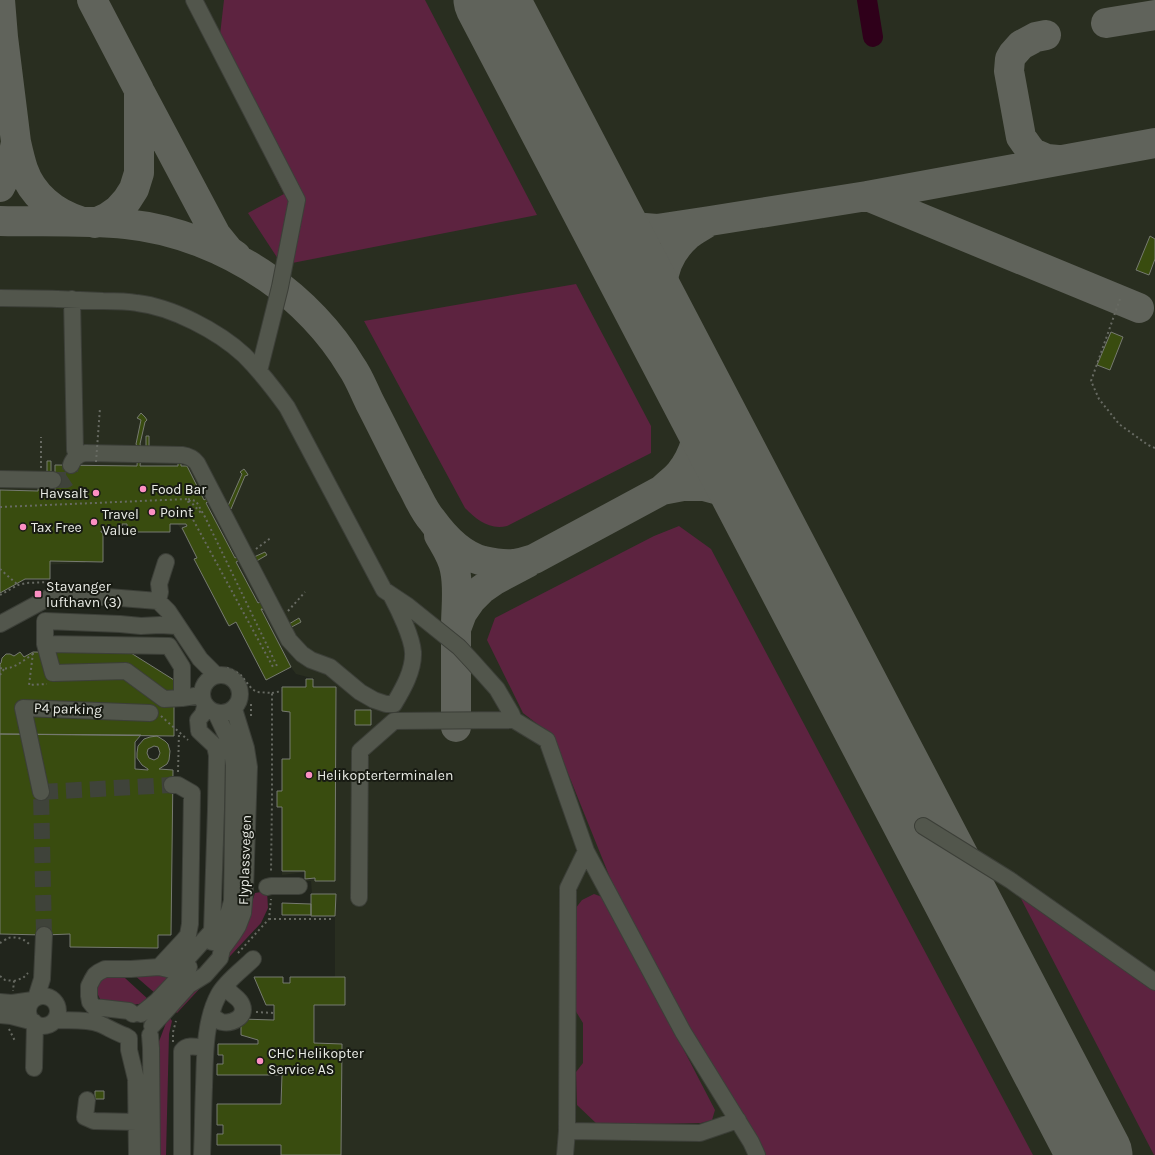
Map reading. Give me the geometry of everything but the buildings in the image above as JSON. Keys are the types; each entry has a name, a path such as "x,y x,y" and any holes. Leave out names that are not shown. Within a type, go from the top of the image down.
{"street":[{"path":"194,0 297,200 280,287 259,371"},
{"path":"0,298 72,299 137,303 157,307 175,313 200,325 223,339 244,355 273,387 287,407 384,590 408,606 446,636 468,656 496,689 514,720"},
{"path":"72,299 74,460 80,454 86,453 182,455 193,458 197,463 289,640 302,654 311,660 330,667 360,692 374,700 386,704 394,704 400,695 409,674 413,652 411,641 400,612 390,594"},
{"path":"0,479 47,476"},
{"path":"158,601 160,584 166,562"},
{"path":"0,624 50,597 108,597 158,601 168,612 200,659 216,675"},
{"path":"137,1155 136,1079 127,1037 124,1031 125,1021 132,1013 157,1001 209,946 228,917 232,901 234,765 231,745 207,705 203,686 208,679 216,675 225,675 233,679 239,686 239,702 234,709 225,713 207,705 182,698 164,699 126,671 53,673 39,645 45,621 141,626 177,626"},
{"path":"39,645 169,646 182,667 182,698"},
{"path":"386,704 394,722"},
{"path":"152,1155 150,1020 146,1016 94,1006 90,1002 88,996 89,986 95,975 105,969 159,967 176,971 212,931 217,755 215,746 199,731 198,720 203,714 207,705"},
{"name":"P4 parking","path":"41,792 23,708 150,713"},
{"name":"Flyplassvegen","path":"151,1031 189,985 205,974 220,958 222,949 234,934 243,913 249,767 246,748 234,709"},
{"path":"360,898 360,751 394,722 514,720 547,740 586,851 683,1032 738,1120 757,1155"},
{"path":"159,967 188,934 190,924 192,793 178,785 175,780"},
{"path":"923,826 1010,880 1155,982"},
{"path":"566,1155 568,888 586,851"},
{"path":"267,887 299,886"},
{"path":"44,935 42,979 35,999 30,1005 30,1017 45,1019 84,1012 132,1013"},
{"path":"202,1155 205,1048 211,1015 220,993 226,985 253,959"},
{"path":"211,1015 222,1022 230,1022 235,1021 242,1014 242,1005 236,997 231,994 226,985"},
{"path":"6,997 12,1003 35,999 42,996 52,999 45,1019 38,1068"},
{"path":"2,1023 11,1016 83,1021 99,1024 134,1041 140,1042 145,1040 151,1031"},
{"path":"182,1155 182,1051 187,1047 205,1048"},
{"path":"87,1100 85,1117 94,1121 137,1122"},
{"path":"567,1131 700,1133 738,1120"}],"path":[{"path":"1120,299 1091,380 1099,399 1119,424 1148,445 1155,448"},
{"path":"96,462 100,408"},
{"path":"41,437 47,476"},
{"path":"0,507 188,499 196,501 277,666"},
{"path":"188,499 205,517"},
{"path":"188,499 190,514 273,667"},
{"path":"251,552 272,537"},
{"path":"0,569 18,585"},
{"path":"284,615 305,592"},
{"path":"0,668 4,669 21,663 33,654 39,645"},
{"path":"0,675 4,669"},
{"path":"272,693 282,691"},
{"path":"175,780 179,732"},
{"path":"272,799 277,799"},
{"path":"269,919 331,919"},
{"path":"0,943 8,938 18,937 26,941 31,946"},
{"path":"0,976 5,980 14,981 23,978 28,974 31,968"},
{"path":"6,997 14,981"},
{"path":"2,1023 10,1029 15,1042"}],"shaded area":[{"path":"0,0 1155,0 1155,1155 327,1155 315,1042 315,1006 335,976 335,916 312,894 311,881 306,881 306,872 282,875 283,807 279,807 277,799 279,790 284,790 284,759 292,759 291,711 282,691 283,686 309,687 309,679 315,679 296,674 290,666 267,678 235,622 226,624 195,556 199,554 176,522 168,522 166,531 90,531 91,546 85,563 39,565 31,577 0,593"},
{"path":"224,0 425,0 537,215 282,265 248,213 284,194 217,61"},
{"path":"576,284 651,426 651,453 507,526 495,527 489,525 479,520 465,508 364,321"},
{"path":"679,526 711,549 1033,1155 766,1155 756,1136 683,1019 617,895 553,736 523,713 487,640 495,618 654,536"},
{"path":"1015,887 1155,986 1155,1155 1154,1155"},
{"path":"267,891 268,908 261,923 177,1013 174,1010 244,927 255,893"},
{"path":"594,894 605,898 715,1110 712,1120 701,1123 598,1125 577,1105 576,1072 583,1063 583,1023 575,1010 575,909 582,900"},
{"path":"226,903 217,931 156,994 133,974 216,930 218,904"},
{"path":"125,973 125,978 149,1000 144,1003 132,1005 119,1005 101,1001 97,993 99,981 109,974"},
{"path":"170,1018 172,1021 169,1034 166,1155 157,1155 158,1044 166,1023"}],"waterway":[{"path":"867,0 873,37"}],"taxiway":[{"path":"0,0 3,37"},
{"path":"92,0 139,90 139,173 134,189 118,210 95,223"},
{"path":"1106,23 1155,15"},
{"path":"0,31 3,37 16,142 12,163 0,187"},
{"path":"1046,35 1036,37 1021,45 1010,59 1009,71 1021,137 1033,153 1047,159 1058,160"},
{"path":"141,94 216,235 229,251 236,256"},
{"path":"16,142 23,169 38,195 61,213 80,221"},
{"path":"596,201 614,219 625,225 657,229 867,196 1155,143"},
{"path":"867,196 1139,308"},
{"path":"0,221 110,223 163,230 218,249 268,278 292,296 324,329 343,353 356,375 426,512 437,527 454,545 475,558 498,564 517,564 534,559 662,490 683,486 704,486 731,495 740,500 754,513 771,534"},
{"path":"669,340 663,312 662,298 662,285 665,271 669,259 677,247 689,234 708,222"},
{"path":"662,490 685,466 693,451 698,434 698,408 686,373"},
{"path":"439,535 451,556 455,570 457,591 456,627"},
{"path":"456,727 456,629 462,613 471,600 482,589 495,580 527,563"},
{"path":"1085,1134 1089,1155"}],"runway":[{"path":"491,0 1095,1155"}],"tunnel":[{"path":"53,480 66,480 69,478 71,465"},
{"path":"44,935 41,792 172,785"}],"place":[{"name":"Food Bar","path":"143,489"},
{"name":"Havsalt","path":"96,493"},
{"name":"Point","path":"152,512"},
{"name":"Travel Value","path":"94,522"},
{"name":"Tax Free","path":"23,527"},
{"name":"Stavanger lufthavn (3)","path":"38,594"},
{"name":"Helikopterterminalen","path":"309,775"},
{"name":"CHC Helikopter Service AS","path":"260,1061"}]}
